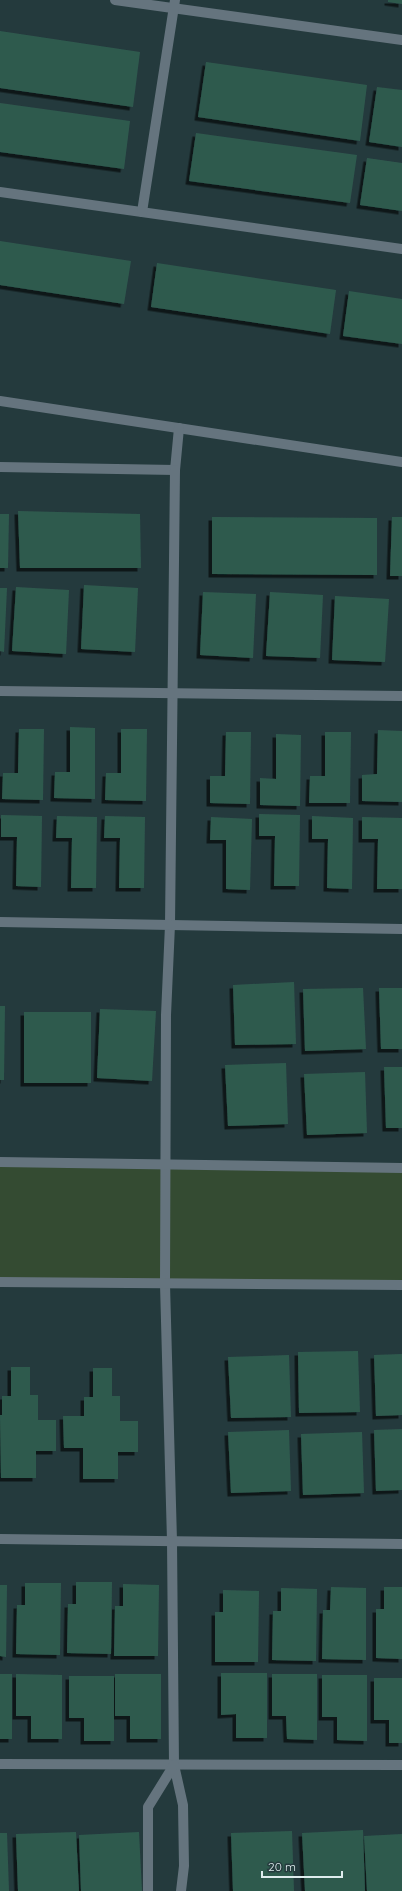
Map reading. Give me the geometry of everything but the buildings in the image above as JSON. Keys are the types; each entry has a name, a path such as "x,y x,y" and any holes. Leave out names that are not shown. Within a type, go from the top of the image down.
{"street":[{"path":"115,0 174,4 402,40"},
{"path":"142,212 174,4"},
{"path":"0,192 402,249"},
{"path":"0,401 402,462"},
{"path":"180,428 175,470 170,925 166,1015 165,1284 172,1541 174,1765 183,1805 184,1866 181,1891"},
{"path":"0,467 175,470"},
{"path":"0,691 402,696"},
{"path":"0,922 402,929"},
{"path":"0,1162 402,1168"},
{"path":"0,1282 402,1285"},
{"path":"0,1539 402,1544"},
{"path":"0,1764 402,1766"},
{"path":"148,1891 148,1807 174,1765"}],"green space":[{"path":"0,1162 402,1168 402,1285 0,1282"}]}
